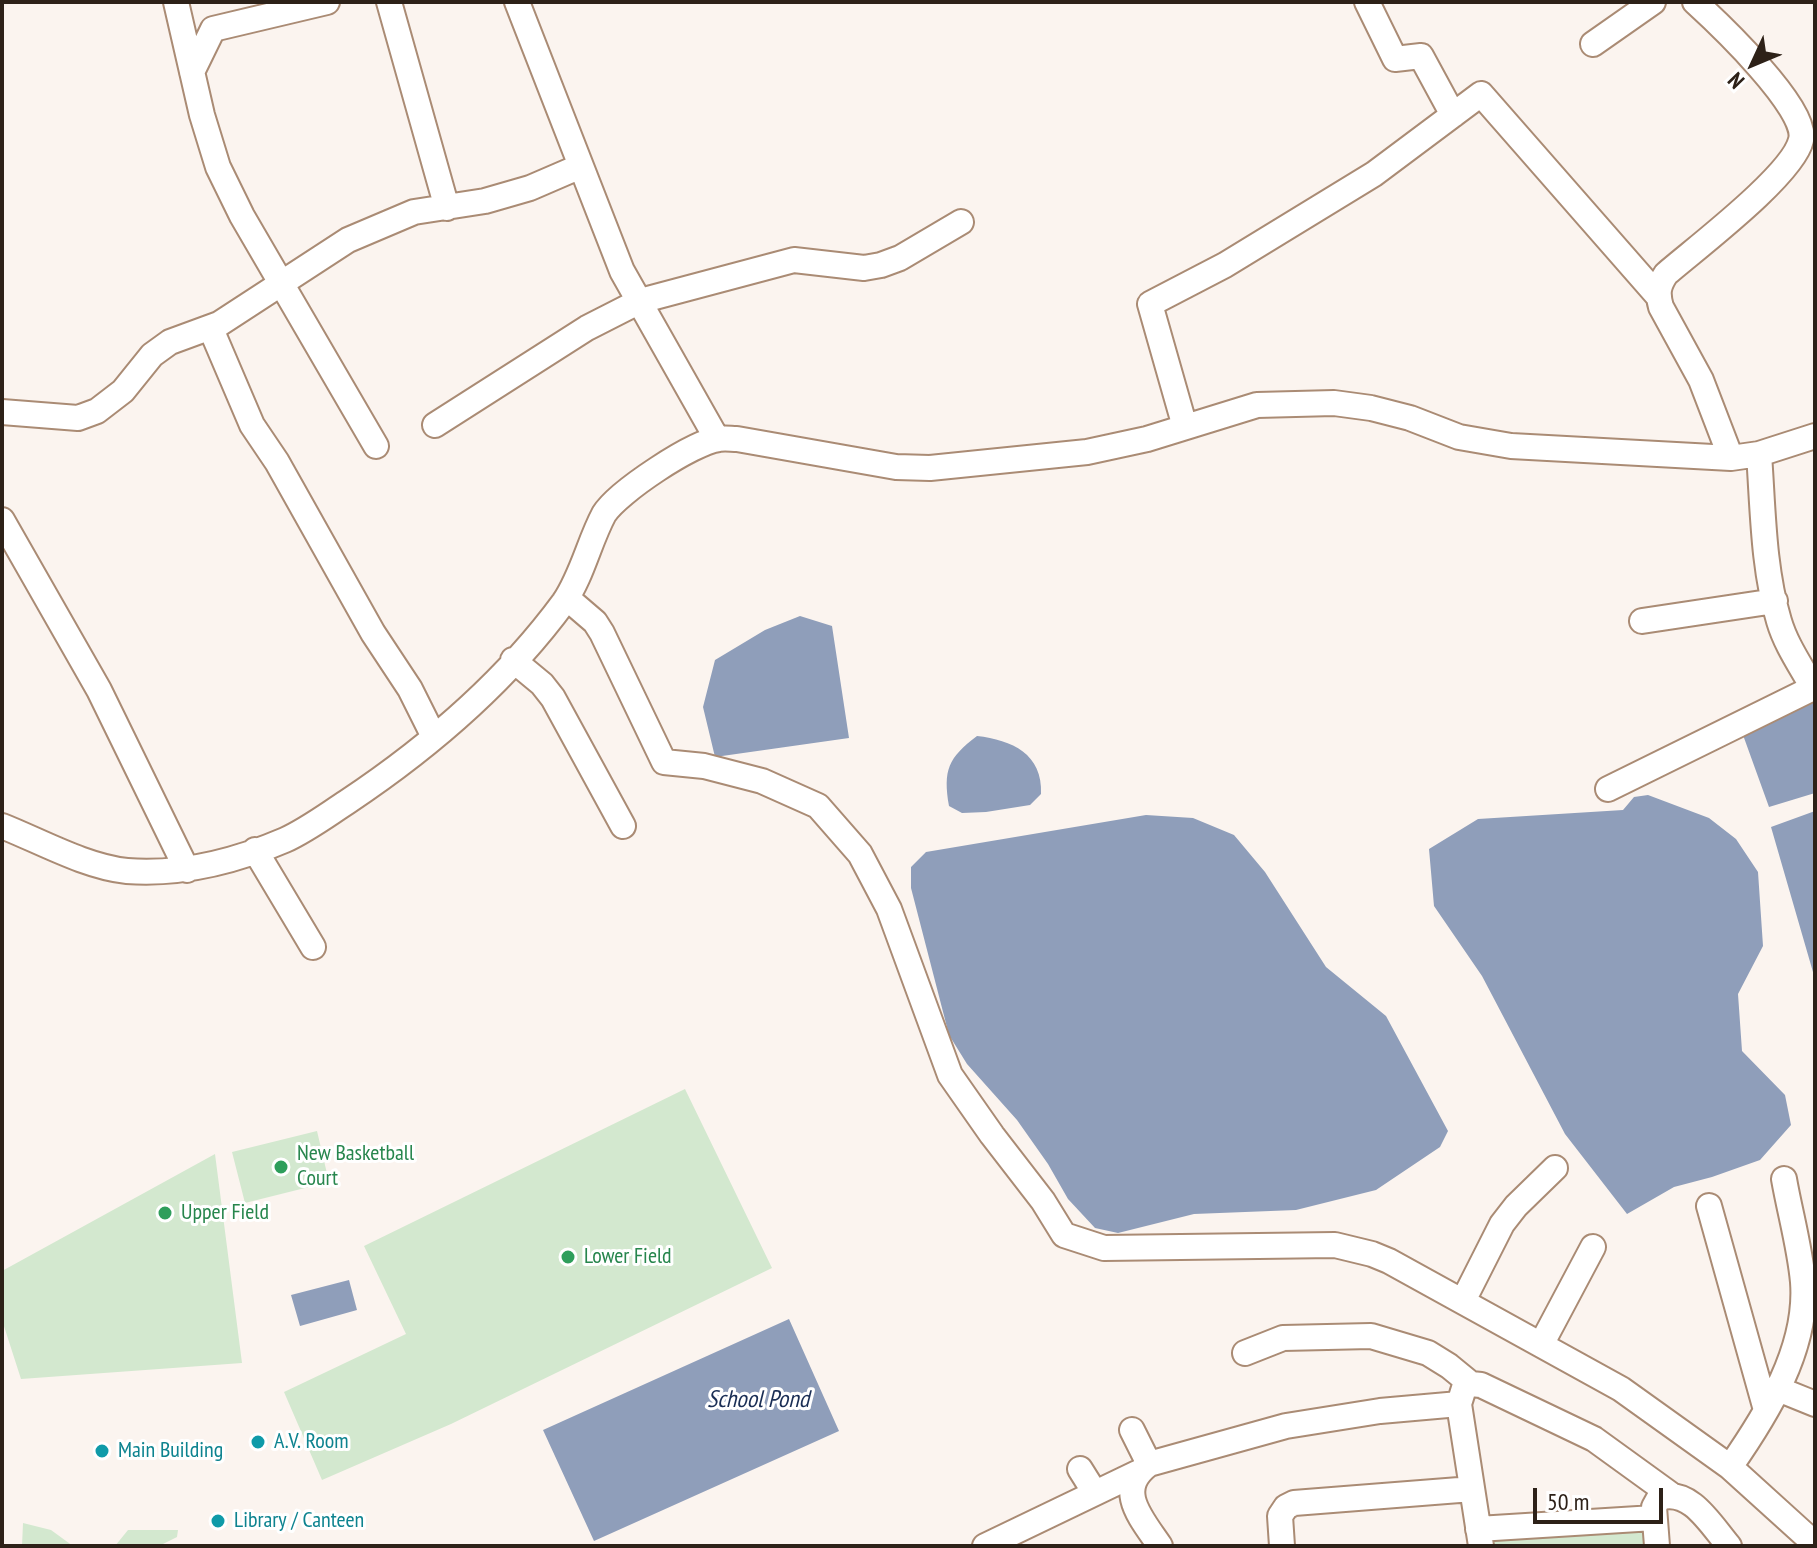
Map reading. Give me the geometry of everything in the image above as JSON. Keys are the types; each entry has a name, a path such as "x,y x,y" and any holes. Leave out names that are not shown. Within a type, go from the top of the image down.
{"street":[{"path":"176,2 218,167 242,216 376,446"},
{"path":"192,72 213,29 327,2"},
{"path":"389,2 447,208"},
{"path":"517,2 622,271 717,439"},
{"path":"1367,2 1395,59 1421,56 1453,115"},
{"path":"1593,44 1653,2"},
{"path":"1695,2 1728,31 1790,105 1808,135 1774,179 1666,274 1659,285 1661,307 1701,380 1731,458"},
{"path":"1185,427 1150,304 1225,265 1374,174 1481,94 1658,296"},
{"path":"2,412 78,418 97,411 123,391 152,355 170,342 211,329 359,235 414,212 485,201 530,188 581,166"},
{"path":"435,425 562,343 640,301 794,260 864,268 881,265 900,258 961,222"},
{"path":"211,329 252,425 277,462 373,633 410,689 434,737"},
{"path":"2,826 110,869 154,872 187,870 286,839 374,784 468,708 541,631 567,598 607,510 640,480 700,445 717,439 737,439 896,467 930,468 1087,452 1257,405 1334,403 1371,408 1410,418 1459,437 1511,446 1731,458 1759,454 1815,436"},
{"path":"1608,789 1814,687 1785,638 1768,572 1759,454"},
{"path":"2,520 99,690 187,870"},
{"path":"567,598 595,622 602,633 664,762 704,766 762,781 818,806 860,854 889,909 950,1075 1043,1201 1064,1235 1104,1248 1335,1245 1389,1261 1621,1389 1730,1467 1815,1544"},
{"path":"1642,621 1775,601"},
{"path":"513,660 542,684 553,698 623,826"},
{"path":"255,850 313,947"},
{"path":"1463,1301 1502,1224 1555,1168"},
{"path":"1730,1467 1756,1429 1808,1330 1803,1282 1784,1179"},
{"path":"1709,1206 1772,1400"},
{"path":"1542,1343 1593,1247"},
{"path":"1245,1353 1283,1338 1371,1336 1428,1353 1449,1366 1465,1394 1472,1489 1480,1537 1654,1518"},
{"path":"985,1546 1143,1468 1286,1426 1465,1394 1481,1385 1594,1439 1670,1494 1693,1504 1729,1546"},
{"path":"1772,1400 1815,1404"},
{"path":"1132,1430 1143,1468 1131,1488 1132,1499 1160,1546"},
{"path":"1080,1469 1095,1493"},
{"path":"1282,1546 1280,1516 1286,1507 1294,1503 1472,1489"},
{"path":"1657,1546 1654,1507 1659,1498 1670,1494"}],"green space":[{"name":"Lower Field","path":"685,1089 772,1268 451,1424 322,1480 284,1392 406,1334 364,1246"},
{"name":"New Basketball Court","path":"317,1131 329,1182 245,1203 232,1152"},
{"name":"Upper Field","path":"215,1154 242,1363 21,1379 2,1320 2,1271"},
{"path":"23,1523 51,1530 73,1546 22,1546"},
{"path":"1653,1524 1656,1546 1487,1546 1485,1535"},
{"path":"128,1530 178,1530 177,1537 159,1546 115,1546"}],"water":[{"path":"800,616 832,626 849,738 715,757 703,707 715,660 765,630"},
{"path":"1815,694 1815,793 1769,807 1743,735"},
{"path":"977,736 1002,741 1031,759 1037,769 1041,794 1030,805 962,813 949,806 947,783 950,766 960,751"},
{"path":"1648,795 1709,818 1736,839 1758,872 1763,946 1738,994 1742,1051 1785,1095 1791,1125 1760,1160 1674,1187 1627,1214 1565,1134 1482,976 1434,906 1429,849 1478,819 1623,810 1634,797"},
{"path":"1815,811 1815,979 1771,827"},
{"path":"1146,815 1193,818 1234,835 1265,872 1326,967 1386,1016 1448,1131 1440,1147 1376,1190 1296,1210 1194,1214 1118,1233 1095,1228 1068,1199 1017,1120 967,1064 949,1035 911,888 911,867 926,852"},
{"path":"349,1280 357,1310 300,1326 291,1295"},
{"name":"School Pond","path":"789,1319 839,1431 594,1541 543,1430"}],"place":[{"name":"New Basketball Court","path":"281,1167"},
{"name":"Upper Field","path":"165,1213"},
{"name":"Lower Field","path":"568,1257"},
{"name":"A.V. Room","path":"258,1442"},
{"name":"Main Building","path":"102,1451"},
{"name":"Library / Canteen","path":"218,1521"}]}
